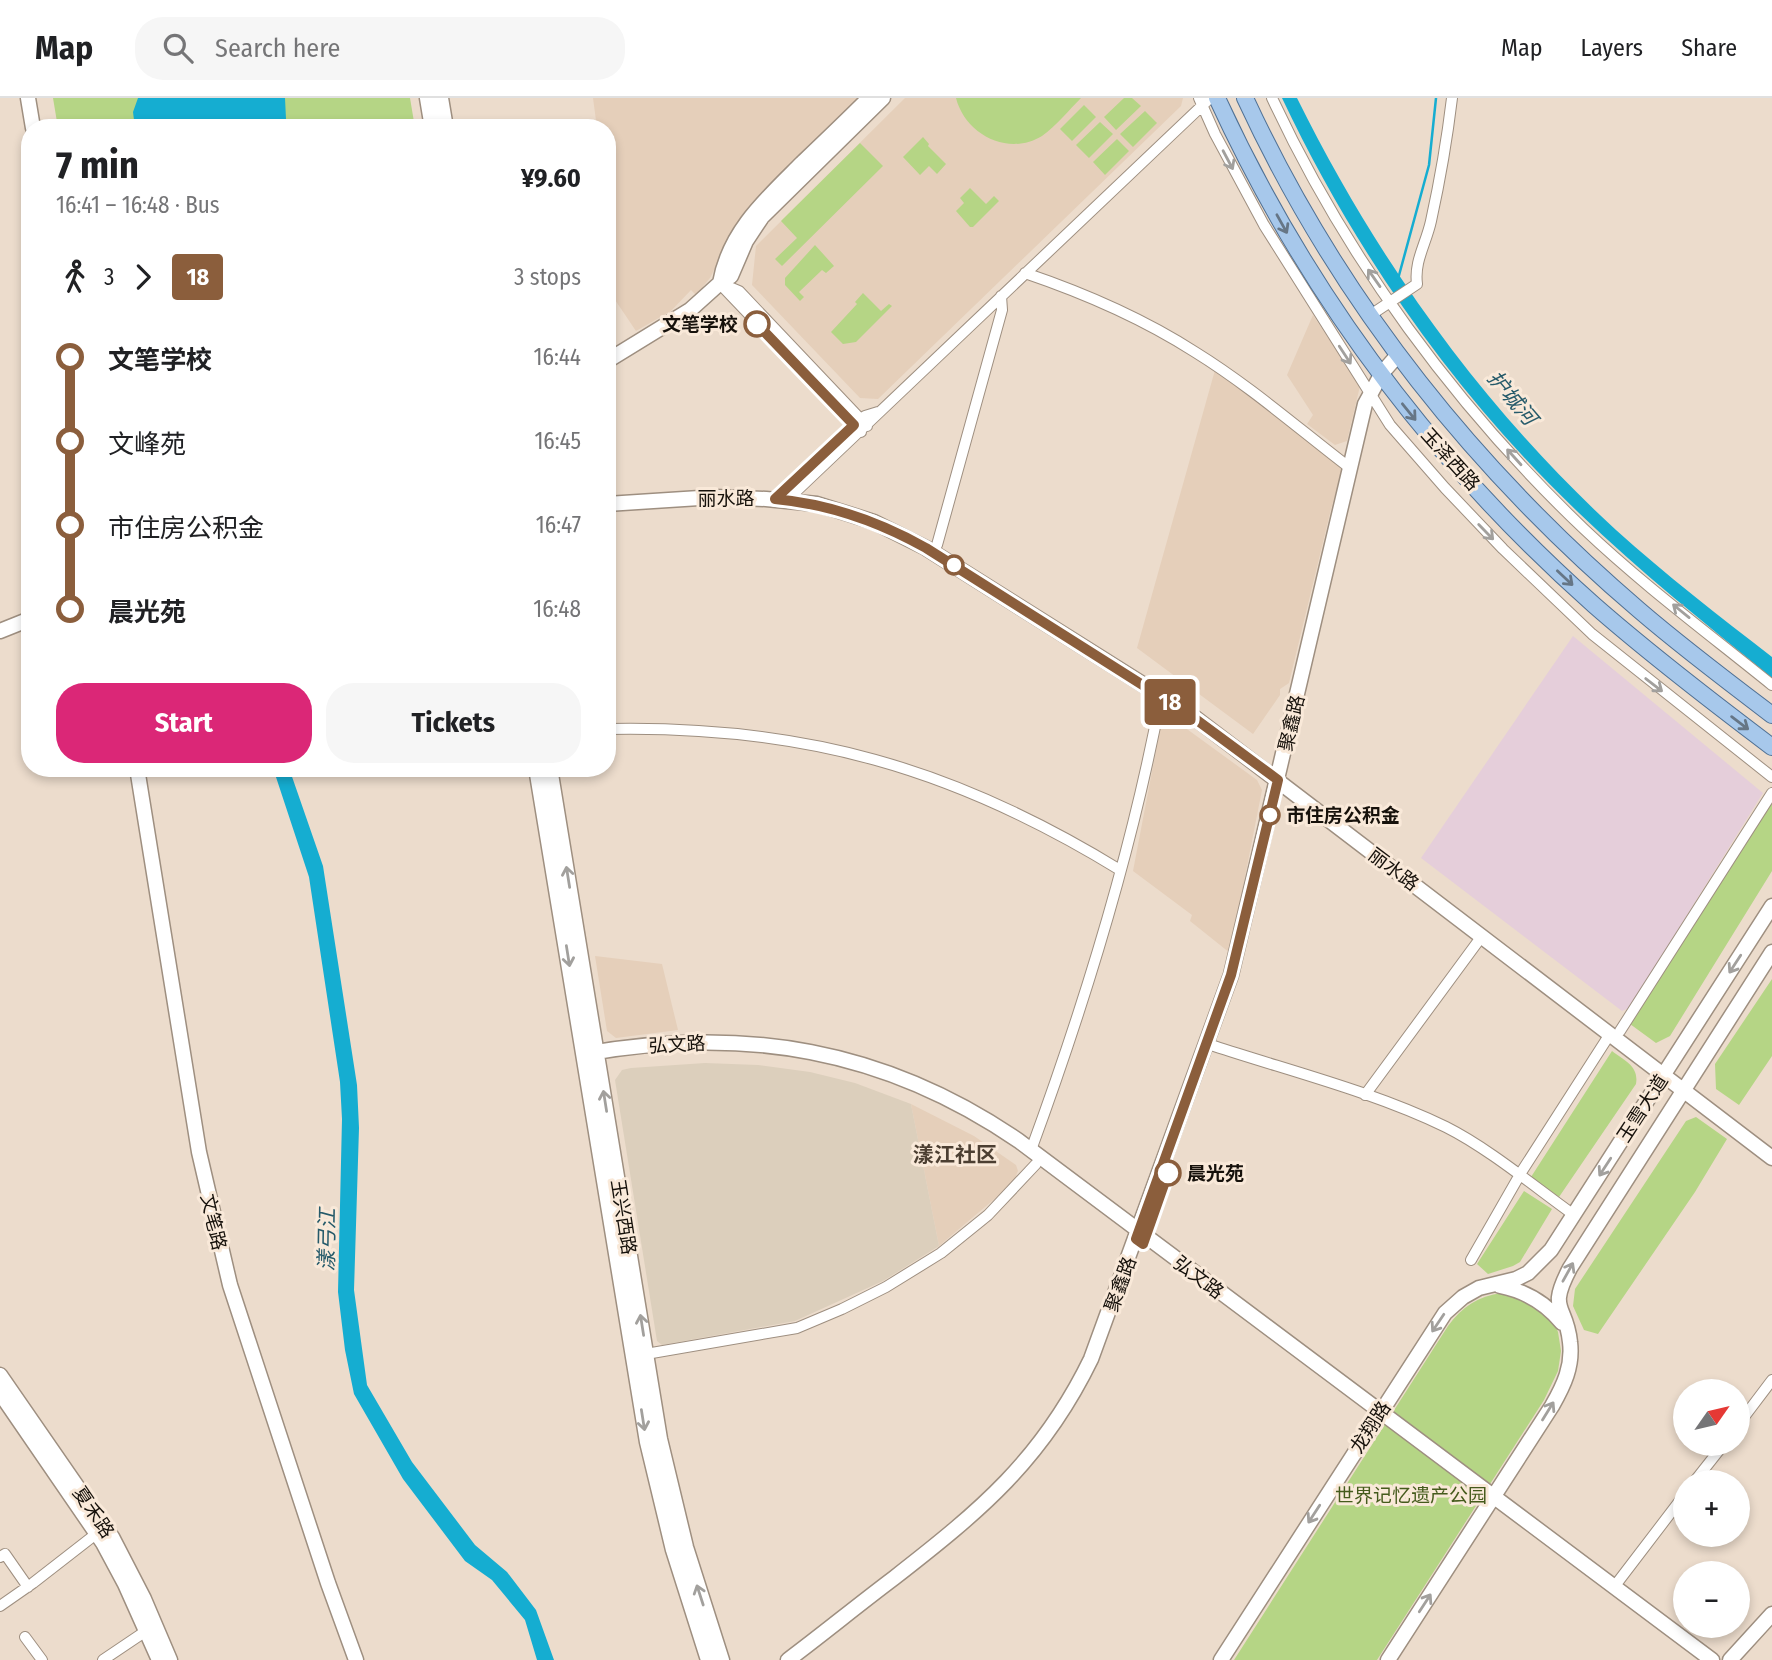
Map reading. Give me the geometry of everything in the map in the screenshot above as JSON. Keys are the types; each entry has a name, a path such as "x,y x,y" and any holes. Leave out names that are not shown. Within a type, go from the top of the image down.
{"main road":[{"path":"28,98 32,119"},
{"path":"427,98 430,119"},
{"path":"441,98 444,119"},
{"path":"720,283 737,237 748,218 869,98"},
{"path":"616,355 690,310 731,276 746,241 762,217 883,98"},
{"name":"玉泽西路","path":"1245,98 1307,218 1369,316 1400,359 1487,464 1579,557 1671,638 1772,715"},
{"name":"玉泽西路","path":"1206,100 1248,161 1303,262 1342,322 1383,378 1469,481 1562,575 1655,657 1772,747"},
{"name":"聚鑫路","path":"788,1660 959,1527 1003,1486 1059,1416 1087,1367 1141,1238 1239,977 1350,468 1373,397 1383,378 1400,359"},
{"name":"聚鑫路","path":"801,1660 964,1534 994,1506 1031,1466 1066,1420 1090,1380 1110,1335 1231,975 1282,779 1373,397"},
{"name":"丽水路","path":"616,495 715,489 785,496 836,509 909,538 1161,696 1282,779 1666,1072 1772,1148"},
{"name":"丽水路","path":"616,503 715,497 819,496 865,510 913,531 1195,708 1482,936 1615,1032"},
{"path":"0,631 21,623"},
{"path":"0,640 21,632"},
{"name":"文笔路","path":"137,777 199,1150 221,1254 356,1660"},
{"name":"玉兴西路","path":"538,777 660,1439 696,1583 722,1660"},
{"name":"玉兴西路","path":"551,777 647,1442 673,1550 708,1660"},
{"name":"玉雪大道","path":"1492,1285 1516,1279 1532,1270 1551,1250 1772,906"},
{"name":"玉雪大道","path":"1570,1336 1558,1299 1560,1287 1772,952"},
{"name":"弘文路","path":"591,1057 732,1050 786,1055 836,1065 891,1082 945,1105 1034,1157 1491,1500 1699,1660"},
{"name":"丽水路","path":"1686,1087 1772,1158"},
{"path":"1388,1660 1562,1388 1570,1366 1570,1336 1559,1320 1538,1300 1511,1288 1492,1285"},
{"name":"龙翔路","path":"1220,1660 1445,1313 1470,1292 1492,1285"},
{"name":"夏禾路","path":"0,1375 112,1537 139,1589 170,1660"},
{"name":"夏禾路","path":"0,1393 96,1534 125,1584 159,1660"},
{"name":"弘文路","path":"1491,1500 1712,1660"},
{"path":"1730,1660 1772,1614"},
{"path":"1741,1660 1772,1626"}],"street":[{"path":"785,496 878,412 1206,100 1212,98"},
{"path":"1272,98 1328,206 1391,301 1472,408 1562,507 1613,555 1772,685"},
{"path":"1369,316 1417,284 1415,268 1427,237 1445,159 1452,98"},
{"path":"1206,100 1215,134 1264,225 1390,425 1538,584 1630,666 1772,777"},
{"path":"1025,273 1109,306 1180,342 1227,374 1350,468"},
{"path":"720,283 861,426"},
{"path":"937,545 1002,310 1001,296"},
{"path":"646,1354 797,1328 842,1309 907,1275 949,1247 988,1215 1034,1157 1121,870 1161,696"},
{"path":"616,729 729,733 797,742 864,756 934,778 1001,805 1072,841 1121,870"},
{"path":"1471,1261 1519,1176 1772,793"},
{"path":"1365,1095 1482,936"},
{"path":"1214,1046 1365,1095 1446,1127 1574,1215"},
{"path":"1750,1409 1772,1380"},
{"path":"1703,1470 1715,1456"},
{"path":"1614,1587 1673,1510"},
{"path":"0,1606 96,1534"},
{"path":"0,1557 5,1554 28,1587"},
{"path":"103,1660 146,1631"},
{"path":"25,1637 42,1660"}],"shaded area":[{"path":"593,98 860,98 742,215 710,278 696,295 691,290 671,311 636,331 616,301 616,119 596,119"},
{"name":"文笔学校","path":"905,98 1183,98 1181,106 878,399 860,398 752,285 756,246"},
{"path":"1313,315 1360,386 1347,441 1335,445 1307,424 1313,415 1287,375"},
{"path":"1215,370 1343,467 1289,683 1280,689 1280,695 1253,734 1137,648"},
{"path":"1573,636 1763,793 1629,1008 1622,1011 1421,858"},
{"path":"1163,714 1257,780 1262,790 1230,953 1190,921 1192,915 1133,871"},
{"path":"595,956 662,964 678,1030 616,1038 607,1031"},
{"path":"705,1063 758,1065 810,1072 855,1083 911,1104 939,1246 883,1281 795,1321 662,1345 657,1341 615,1080 622,1070 631,1068"},
{"path":"911,1104 974,1136 1016,1165 1018,1171 998,1196 939,1246"}],"green space":[{"path":"53,98 410,98 414,119 56,119"},
{"path":"956,98 1081,98 1042,136 1015,144 1002,143 978,131 968,122"},
{"path":"1124,98 1132,98 1141,106 1116,130 1104,117"},
{"path":"1084,105 1096,117 1072,141 1060,129"},
{"path":"1145,111 1157,123 1133,147 1120,134"},
{"path":"1100,122 1113,134 1089,158 1076,145"},
{"path":"923,137 946,164 937,174 929,166 920,175 903,157"},
{"path":"1117,139 1129,151 1105,175 1093,162"},
{"path":"860,143 883,166 782,266 775,259 797,238 781,221"},
{"path":"970,188 986,204 994,196 999,201 973,227 956,211 964,203 960,198"},
{"path":"815,245 834,266 826,273 822,270 799,292 804,297 800,301 785,285 785,278"},
{"path":"863,293 881,311 889,304 892,306 856,342 843,344 831,332 857,304 855,302"},
{"path":"1772,802 1772,871 1670,1036 1656,1043 1630,1024"},
{"path":"1772,979 1772,1056 1739,1105 1716,1089 1715,1064"},
{"path":"1612,1051 1633,1068 1636,1084 1559,1197 1531,1177"},
{"path":"1696,1117 1727,1139 1695,1192 1598,1334 1584,1330 1573,1306 1575,1289 1686,1121"},
{"path":"1524,1191 1552,1209 1520,1262 1488,1274 1477,1264"},
{"name":"世界记忆遗产公园","path":"1502,1293 1533,1302 1555,1325 1561,1351 1558,1371 1544,1400 1377,1660 1234,1660 1448,1326 1471,1304"}],"water":[{"path":"138,98 285,98 286,119 134,119 133,112"},
{"path":"1282,98 1297,98 1328,158 1398,274 1437,329 1521,434 1616,530 1772,657 1772,678 1602,535 1534,468 1491,420 1411,319 1375,266 1311,155"},
{"path":"276,777 292,777 323,866 357,1085 359,1128 354,1290 367,1385 412,1462 475,1545 507,1572 536,1610 554,1660 537,1660 525,1620 492,1580 465,1561 403,1479 354,1394 338,1292 342,1119 340,1082 309,877"}],"waterway":[{"path":"1398,279 1429,165 1436,98"}],"bus line":[{"name":"18","path":"757,324 854,425 775,499 836,509 874,522 926,548 1190,715 1278,780 1231,975 1136,1239 1143,1244 1168,1173"}],"place":[{"name":"文笔学校","path":"757,324"},
{"name":"市住房公积金","path":"1270,815"},
{"name":"晨光苑","path":"1168,1173"}],"district":[{"name":"漾江社区","path":"955,1155"}],"water label":[{"name":"护城河","path":"1512,398"},
{"name":"漾弓江","path":"327,1240"}]}
